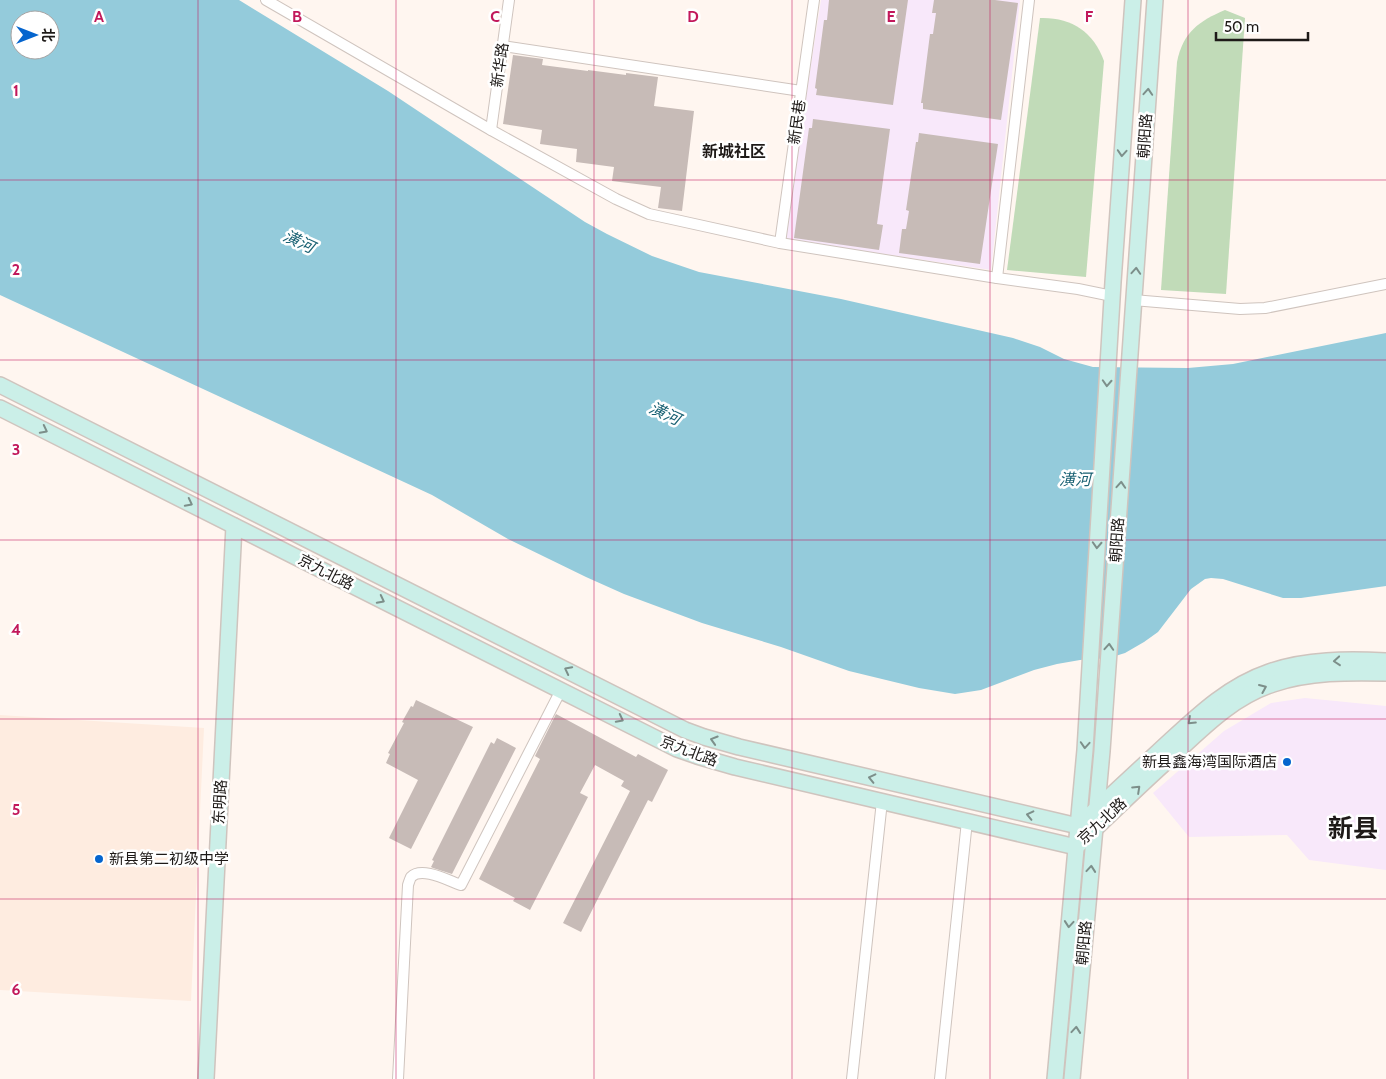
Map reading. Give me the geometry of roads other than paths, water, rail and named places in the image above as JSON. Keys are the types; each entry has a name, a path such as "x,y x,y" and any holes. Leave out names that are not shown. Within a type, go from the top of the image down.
{"main road":[{"name":"朝阳路","path":"1054,1079 1078,826 1088,696 1112,296 1133,0"},
{"name":"朝阳路","path":"1072,1079 1106,696 1154,0"},
{"name":"京九北路","path":"0,385 685,730 721,743 1078,826 1203,710 1233,688 1250,679 1288,666 1347,660 1386,661"},
{"name":"京九北路","path":"0,408 640,729 658,740 697,756 735,767 1076,846 1212,720 1225,709 1248,695 1273,684 1309,676 1348,673 1386,674"},
{"name":"东明路","path":"206,1079 234,526"}],"street":[{"path":"266,0 491,130 616,199 649,214 780,243 1078,289 1112,296"},
{"name":"新华路","path":"491,130 509,0"},
{"name":"新民巷","path":"780,243 814,0"},
{"path":"997,278 1030,0"},
{"path":"503,46 801,91"},
{"path":"1133,300 1240,309 1264,308 1386,284"},
{"path":"398,1079 408,885 411,877 420,873 429,873 461,885 561,690"},
{"path":"852,1079 882,801"},
{"path":"940,1079 967,821"}],"water":[{"name":"潢河","path":"0,0 239,0 388,91 585,222 652,256 699,272 841,299 1013,338 1040,347 1064,359 1093,367 1188,368 1233,364 1386,333 1386,586 1301,598 1283,598 1223,579 1205,579 1191,589 1158,632 1125,653 1109,658 1057,664 1034,670 981,690 955,694 919,688 849,671 781,647 702,623 624,594 586,577 508,539 432,495 0,295"}],"place":[{"name":"新县鑫海湾国际酒店","path":"1287,762"},
{"name":"新县第二初级中学","path":"99,859"}],"district":[{"name":"新城社区","path":"734,151"},
{"name":"新县","path":"1353,828"}]}
